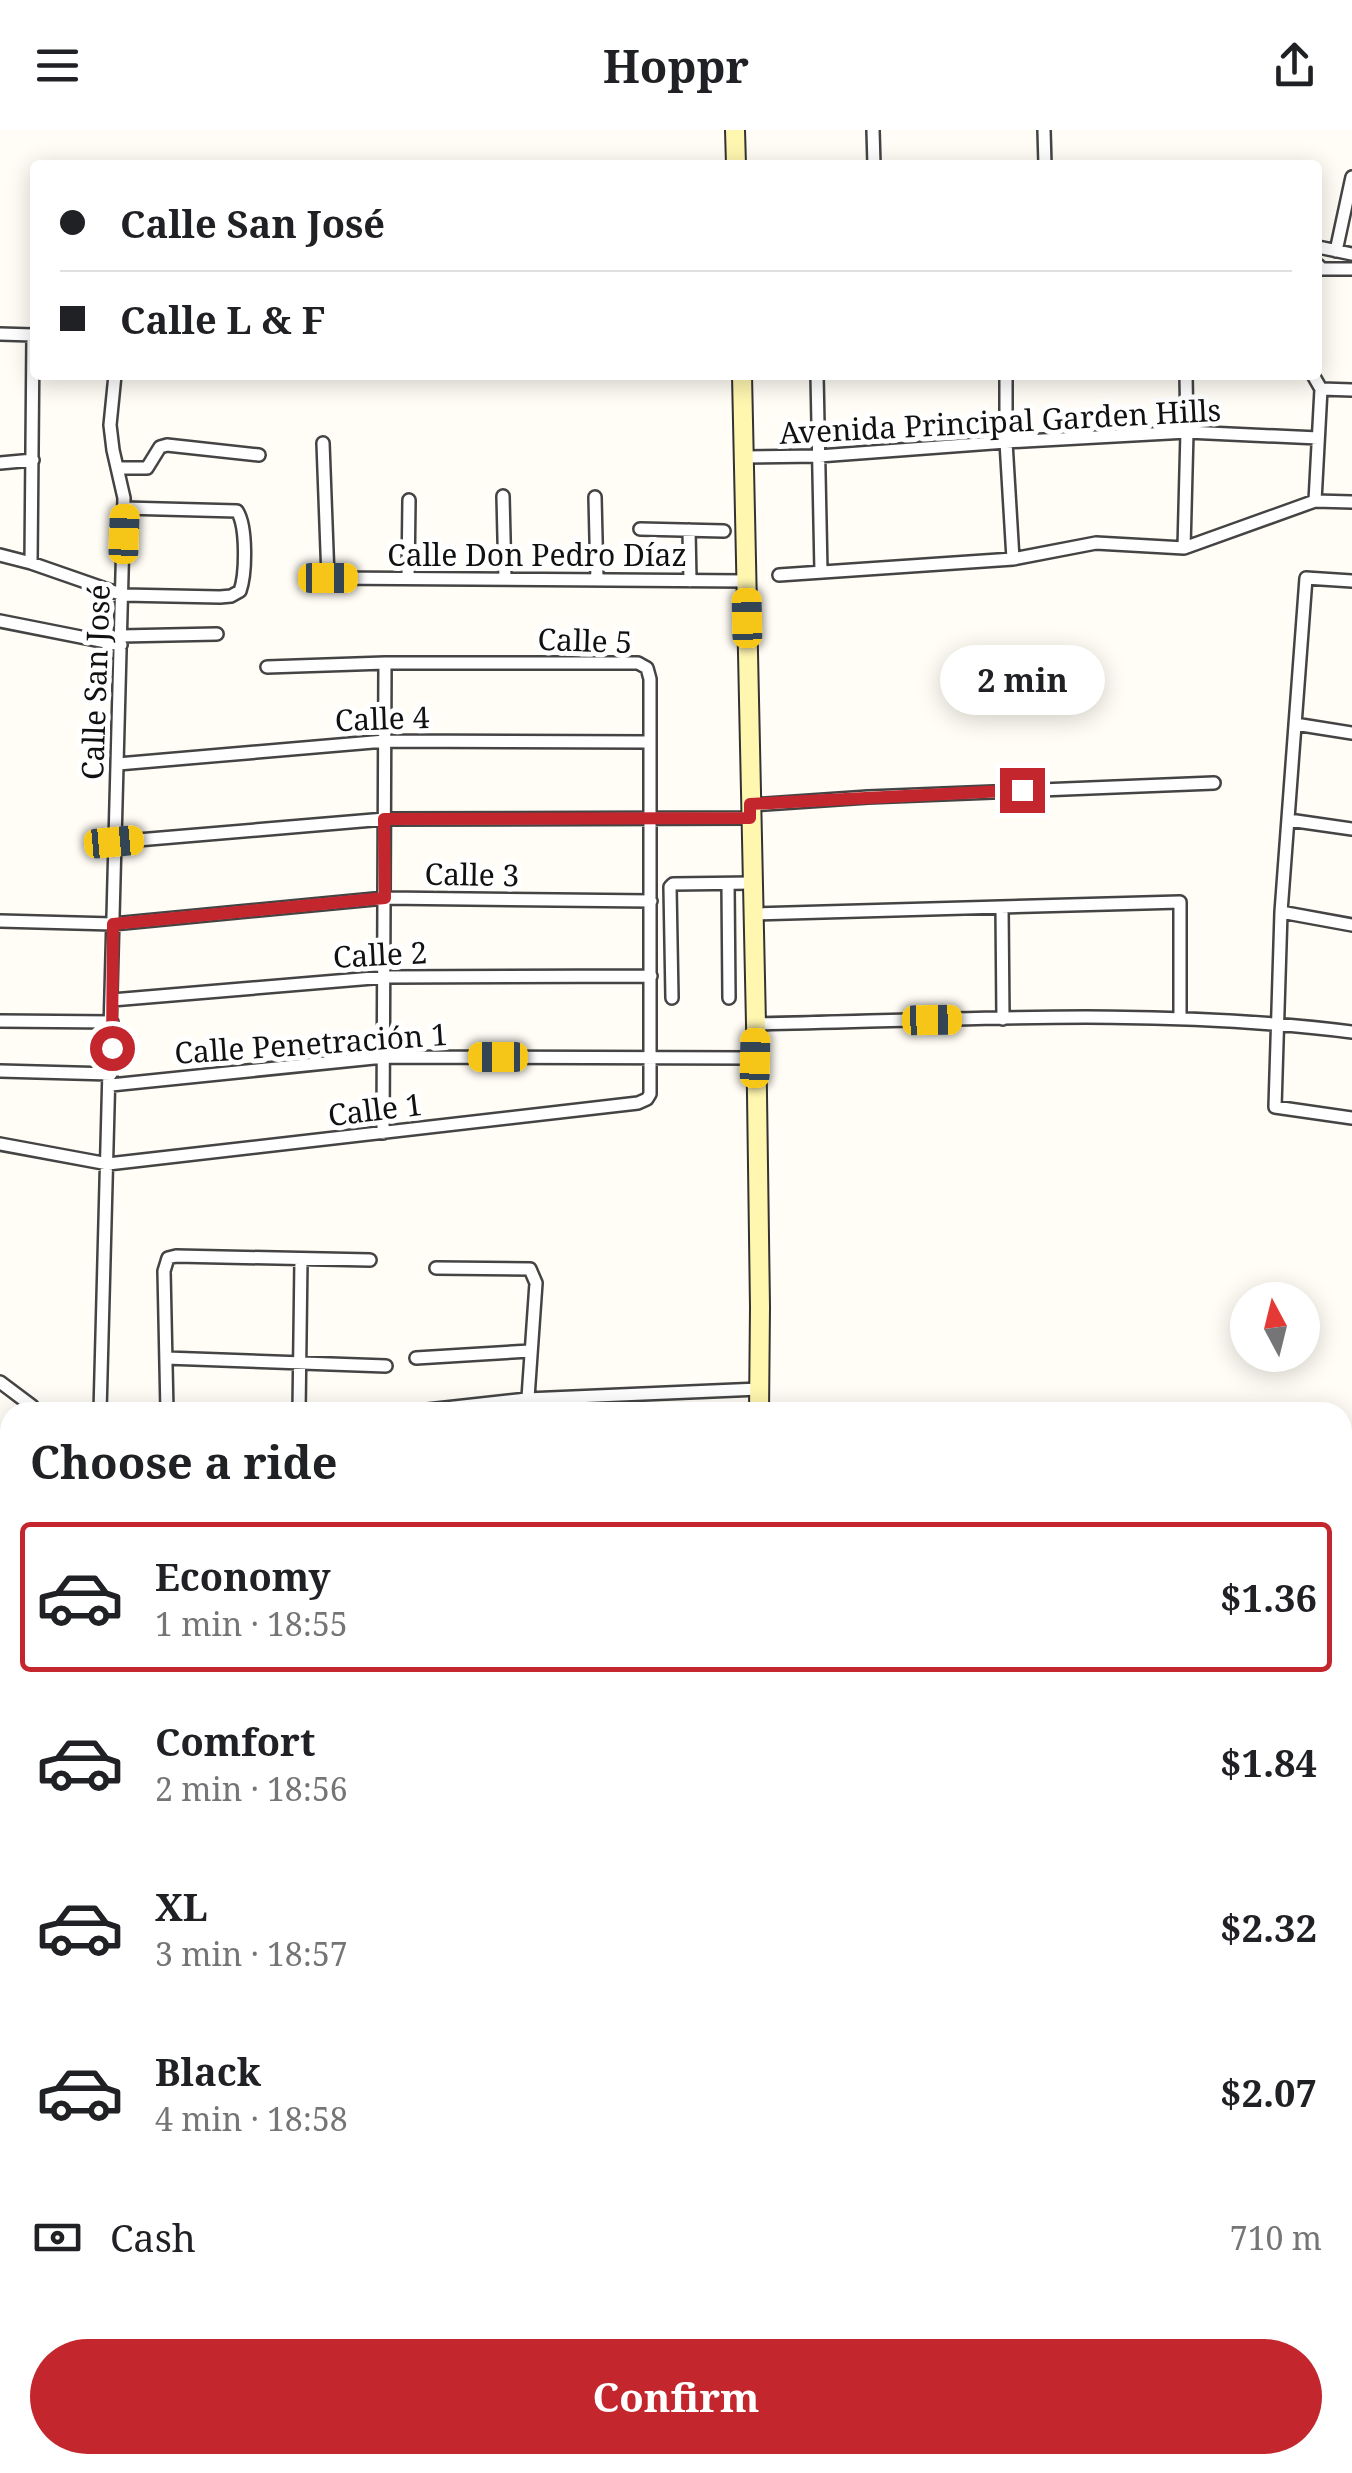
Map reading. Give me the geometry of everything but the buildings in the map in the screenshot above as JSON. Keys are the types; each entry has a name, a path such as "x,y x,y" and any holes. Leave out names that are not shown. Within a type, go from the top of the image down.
{"street":[{"path":"736,130 736,160"},
{"path":"873,130 874,160"},
{"path":"1044,130 1045,160"},
{"path":"1336,252 1352,177"},
{"path":"1322,248 1352,254"},
{"path":"1322,268 1352,269"},
{"path":"0,334 30,335"},
{"path":"32,563 34,380"},
{"name":"Calle San José","path":"100,1402 123,595 124,498 110,425 114,380"},
{"path":"742,380 756,1024 759,1402"},
{"path":"817,380 821,572"},
{"path":"1006,380 1014,559"},
{"path":"1184,548 1186,380"},
{"path":"1314,500 1321,389 1316,380"},
{"path":"1321,389 1352,390"},
{"name":"Avenida Principal Garden Hills","path":"744,457 818,456 1187,432 1318,438"},
{"name":"Calle Don Pedro Díaz","path":"323,443 328,578 746,581"},
{"path":"118,468 146,468 160,447 167,445 260,455"},
{"path":"0,463 33,460"},
{"path":"503,496 504,579"},
{"path":"595,497 598,580"},
{"path":"408,578 409,500"},
{"path":"779,575 1014,559 1096,543 1184,548 1314,500 1352,502"},
{"path":"0,556 123,595 230,596 240,591 244,579 242,519 237,512 124,508"},
{"path":"640,529 724,531"},
{"path":"689,530 690,581"},
{"path":"1352,581 1306,578 1281,912 1275,1108 1352,1118"},
{"path":"0,622 121,640 217,634"},
{"name":"Calle 5","path":"267,667 638,662 647,668 651,901 651,1090 647,1099"},
{"path":"383,1133 385,663"},
{"path":"1296,724 1352,733"},
{"name":"Calle 4","path":"118,764 384,741 649,742"},
{"path":"114,842 384,819 650,820 868,797 1214,783"},
{"path":"1289,820 1352,829"},
{"path":"672,998 670,888 677,882 752,883"},
{"path":"728,884 730,998"},
{"name":"Calle 3","path":"0,921 113,924 385,898 651,901"},
{"path":"754,914 1180,902 1180,1017"},
{"path":"1002,907 1003,1018"},
{"path":"1281,912 1352,925"},
{"name":"Calle 2","path":"112,1000 385,976 651,976"},
{"path":"756,1024 1180,1017 1352,1032"},
{"path":"0,1021 112,1022"},
{"name":"Calle Penetración 1","path":"0,1071 111,1079 384,1056 755,1058"},
{"name":"Calle 1","path":"0,1144 108,1164 638,1104 647,1099"},
{"path":"167,1402 164,1271 168,1258 370,1260"},
{"path":"299,1402 300,1259"},
{"path":"436,1268 530,1269 536,1283 527,1402"},
{"path":"416,1358 530,1352"},
{"path":"166,1358 386,1366"},
{"path":"0,1382 27,1402"},
{"path":"579,1402 759,1388"}],"route":[{"path":"112,1048 113,924 385,898 384,819 750,818 750,804 1022,790"}]}
